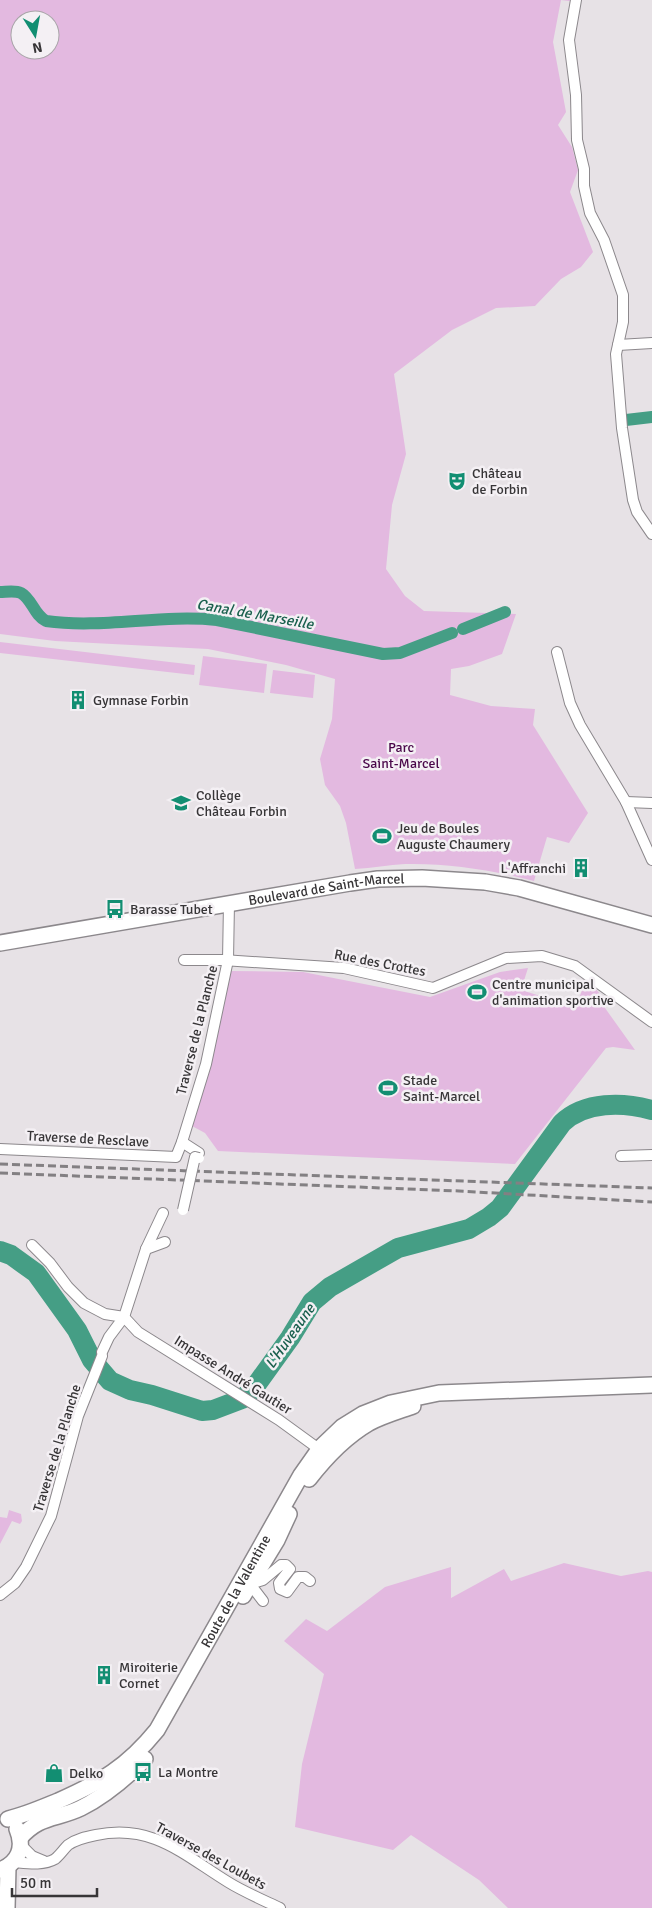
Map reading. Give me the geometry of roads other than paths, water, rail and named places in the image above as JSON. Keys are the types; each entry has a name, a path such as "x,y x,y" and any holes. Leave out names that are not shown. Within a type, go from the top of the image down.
{"main road":[{"name":"Boulevard de Saint-Marcel","path":"0,943 378,879 422,878 485,882 518,888 652,926"},
{"name":"Route de la Valentine","path":"21,1841 29,1827 82,1808 119,1783 151,1754 163,1739 250,1584 301,1474 324,1452 342,1427 363,1414 391,1403 439,1393 652,1385"},
{"name":"Route de la Valentine","path":"4,1818 22,1816 69,1796 109,1776 132,1759 157,1730 253,1558 272,1538"},
{"path":"250,1584 249,1578 254,1566 253,1558"},
{"path":"63,1814 69,1806 69,1796"},
{"path":"4,1818 18,1831 21,1841 19,1854 7,1866 7,1908"},
{"path":"0,1889 7,1908"}],"street":[{"path":"576,0 569,40 576,95 577,140 584,169 584,186 590,213 604,240 623,295 623,322 616,354 621,411 633,500 637,512 652,534"},
{"path":"618,345 652,343"},
{"path":"557,652 570,703 580,725 628,806 652,860"},
{"path":"628,806 652,803"},
{"name":"Traverse de la Planche","path":"176,1157 206,1064 228,960 229,903"},
{"name":"Rue des Crottes","path":"184,960 228,960 344,968 433,988 506,958 542,956 575,966 652,1022"},
{"path":"182,1142 199,1155 196,1157 183,1210"},
{"name":"Traverse de Resclave","path":"0,1149 176,1157"},
{"path":"621,1156 652,1155"},
{"name":"Traverse de la Planche","path":"0,1595 15,1583 26,1567 51,1516 78,1416 109,1337 124,1317 146,1249 163,1213"},
{"path":"146,1249 165,1242"},
{"path":"32,1245 84,1303 105,1314 124,1317"},
{"name":"Impasse André Gautier","path":"124,1317 138,1332 260,1408 324,1452"},
{"path":"263,1601 250,1584 263,1580 280,1565 286,1565 290,1569 279,1584 284,1592 287,1592 298,1577 305,1577 310,1581"},
{"name":"Traverse des Loubets","path":"47,1862 54,1859 67,1846 84,1837 117,1831 148,1835 165,1842 230,1884 280,1908"},
{"path":"21,1841 32,1856 47,1862"},
{"path":"7,1866 47,1862"}],"waterway":[{"name":"Canal de Marseille","path":"626,420 652,417"},
{"name":"Canal de Marseille","path":"0,592 13,591 21,593 46,621 110,623 175,619 217,620 383,654 400,653 452,633"},
{"name":"Canal de Marseille","path":"463,629 505,612"},
{"name":"L'Huveaune","path":"0,1251 11,1255 36,1273 77,1330 92,1360 110,1381 130,1390 202,1411 213,1410 242,1399 254,1388 290,1338 312,1302 330,1287 398,1248 469,1229 500,1208 562,1123 571,1116 593,1107 605,1105 641,1107 652,1110"}],"railway":[{"path":"0,1164 652,1188"},
{"path":"0,1173 459,1191 652,1202"}],"place":[{"name":"Château de Forbin","path":"457,481"},
{"name":"Gymnase Forbin","path":"78,700"},
{"name":"Collège Château Forbin","path":"181,803"},
{"name":"Jeu de Boules Auguste Chaumery","path":"382,836"},
{"name":"L'Affranchi","path":"581,868"},
{"name":"Barasse Tubet","path":"115,909"},
{"name":"Centre municipal d'animation sportive","path":"477,992"},
{"name":"Stade Saint-Marcel","path":"388,1088"},
{"name":"Miroiterie Cornet","path":"104,1675"},
{"name":"La Montre","path":"143,1772"},
{"name":"Delko","path":"54,1773"}],"park label":[{"name":"Parc Saint-Marcel","path":"401,756"}]}
